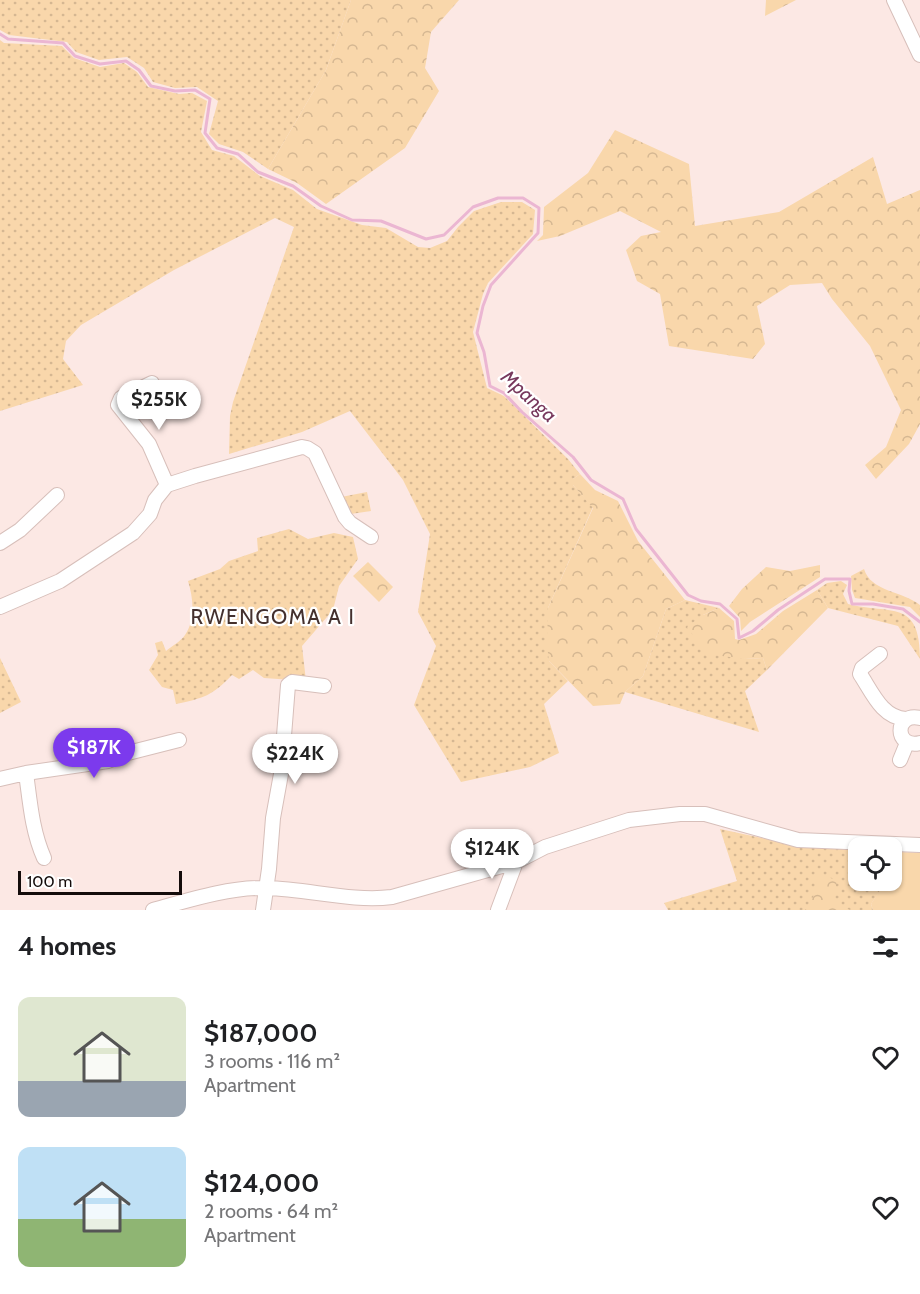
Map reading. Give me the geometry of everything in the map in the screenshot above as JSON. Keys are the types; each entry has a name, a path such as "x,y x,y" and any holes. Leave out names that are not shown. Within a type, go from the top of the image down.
{"street":[{"path":"894,0 920,55"},
{"path":"152,383 121,398 118,405 148,444 167,485"},
{"path":"0,607 60,581 133,533 150,514 155,500 167,485 282,451 307,447 315,453 345,517 371,537"},
{"path":"0,543 28,524 57,495"},
{"path":"880,654 862,668 860,674 884,711 898,719 913,718"},
{"path":"264,910 273,818 281,774 288,685 292,682 324,686"},
{"path":"900,760 914,743 901,734 902,723 913,718"},
{"path":"0,779 108,760 179,740"},
{"path":"26,773 33,820 44,858"},
{"path":"153,910 218,894 266,888 392,897 516,862 544,847 629,820 680,814 705,814 798,840 920,845"},
{"path":"498,910 516,862"}],"green space":[{"path":"0,0 351,0 326,70 268,169 243,152 219,144 209,134 218,101 197,87 175,88 153,82 144,68 127,57 99,60 76,52 67,42 9,35 0,30"},
{"path":"351,0 459,0 431,32 425,68 439,91 405,148 326,204 297,183 268,169 326,70"},
{"path":"766,0 796,0 765,16"},
{"path":"0,40 4,43 62,46 74,58 100,67 124,63 137,72 148,87 179,94 192,93 207,101 201,132 212,150 234,156 260,176 293,190 317,209 362,225 386,228 418,247 430,248 447,241 474,211 501,202 522,202 535,210 533,234 488,283 473,332 487,388 504,396 568,459 580,474 573,479 573,485 593,507 548,608 549,661 568,681 544,704 559,753 530,767 461,782 414,705 436,646 418,612 430,534 403,480 350,411 302,432 229,454 230,416 233,402 294,227 275,218 174,270 81,325 66,341 63,359 83,385 0,411"},
{"path":"615,130 689,164 695,226 779,212 873,157 887,204 920,190 920,424 909,444 876,479 865,465 886,447 901,410 870,346 822,283 790,285 757,306 765,344 753,359 669,346 660,294 637,281 626,250 641,236 661,232 620,211 560,236 537,241 543,235 544,207 588,173"},
{"path":"580,474 595,490 618,501 638,541 685,600 666,609 643,676 625,692 620,704 593,706 549,661 548,608 593,508 573,485 573,479"},
{"path":"367,492 371,511 344,515 341,497"},
{"path":"289,529 308,539 334,533 353,537 358,559 339,586 333,610 302,646 306,681 264,678 253,670 239,679 232,675 219,688 207,695 176,704 173,690 162,687 149,670 158,655 155,643 162,641 166,651 185,635 188,629 192,608 188,581 220,569 229,561 258,551 257,538"},
{"path":"368,562 393,587 379,602 353,576"},
{"path":"820,565 820,577 750,622 741,631 740,618 729,606 742,589 766,567 790,571"},
{"path":"864,569 868,577 880,587 920,605 920,617 910,607 855,598 851,576"},
{"path":"841,581 847,585 843,594 848,604 890,610 909,618 915,626 919,640 920,659 898,626 828,608 817,590 827,583"},
{"path":"817,590 828,608 767,670 763,658 745,659 707,654 687,627 703,615 719,608 734,621 735,639 739,640 756,634 783,611"},
{"path":"685,600 719,608 703,615 745,659 763,658 767,670 745,691 759,732 625,692 643,676 666,609"},
{"path":"0,658 21,702 0,713"},
{"path":"720,829 790,844 848,849 848,891 880,891 871,904 873,910 668,910 664,903 737,881"},
{"path":"902,852 920,853 920,910 873,910 871,904 879,891 902,891"},
{"path":"816,871 837,881 833,902 850,910 805,910 816,892"}],"waterway":[{"name":"Mpanga","path":"0,34 8,39 63,43 75,56 100,64 126,61 139,70 151,86 175,91 195,90 210,99 205,133 217,148 238,154 258,172 293,186 321,206 352,220 381,221 426,239 444,235 473,207 498,198 523,198 539,208 538,233 491,285 483,306 477,333 484,352 490,386 504,393 573,457 591,480 623,499 636,529 688,595 701,601 720,604 737,619 739,638 753,631 778,610 825,579 850,579 849,591 852,604 873,604 903,609 920,622"}],"district":[{"name":"RWENGOMA A I","path":"273,616"}]}
